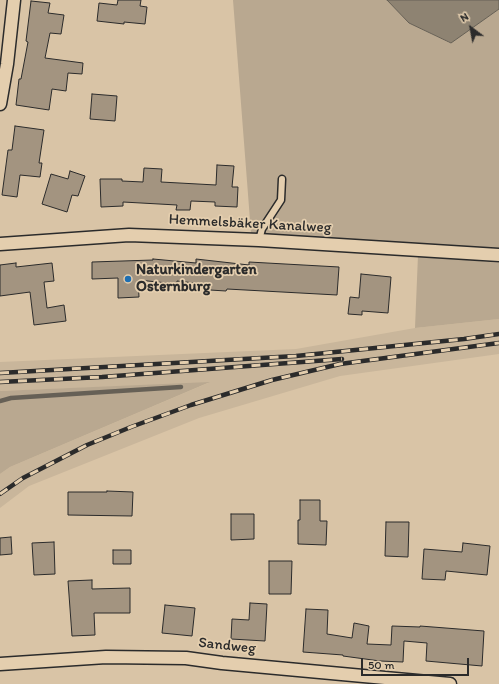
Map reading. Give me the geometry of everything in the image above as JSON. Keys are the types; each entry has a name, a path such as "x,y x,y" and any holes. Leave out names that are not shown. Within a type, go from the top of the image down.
{"street":[{"path":"0,104 7,64 14,0"},
{"name":"Hemmelsbäker Kanalweg","path":"0,244 129,235 259,240 499,255"},
{"name":"Sandweg","path":"0,664 106,657 186,658 222,663 450,684"}],"lane":[{"path":"259,240 262,229 281,200 282,179"}],"shaded area":[{"path":"233,0 387,0 409,23 450,43 499,9 499,249 251,233"},
{"path":"387,0 499,0 499,9 451,43 409,23"},
{"path":"418,255 499,263 499,319 415,328"},
{"path":"499,319 499,354 340,376 199,418 29,486 0,508 0,474 10,467 208,383 0,391 0,362 296,349 415,328"},
{"path":"210,382 10,467 0,474 0,391"}],"building":[{"path":"118,0 141,0 140,6 147,7 145,24 124,22 124,24 97,21 99,3 117,5"},
{"path":"31,1 50,3 48,13 64,15 61,34 50,33 45,58 83,63 82,74 68,73 66,91 52,89 49,110 16,105 19,79 21,79 28,42 26,41"},
{"path":"92,94 117,96 115,121 90,119"},
{"path":"15,126 44,130 39,163 42,163 40,177 20,175 17,197 2,195 8,150 12,150"},
{"path":"217,165 234,166 232,187 238,187 237,207 215,206 215,202 191,201 190,210 176,210 177,205 123,202 123,206 101,207 100,179 122,179 122,181 143,182 144,168 162,169 161,182 216,185"},
{"path":"70,171 85,176 78,196 72,195 67,212 42,204 51,174 68,179"},
{"path":"153,259 196,263 196,259 249,265 249,262 339,267 337,295 227,289 226,291 210,290 211,285 177,281 177,284 138,280 139,297 118,298 118,278 92,279 92,262"},
{"path":"16,263 16,267 52,263 54,281 44,282 47,308 64,305 66,321 34,325 30,292 0,296 0,265"},
{"path":"361,274 391,277 388,313 362,311 362,315 348,314 350,297 359,298"},
{"path":"68,492 133,492 132,516 68,515"},
{"path":"300,500 320,500 320,521 327,521 326,545 298,544"},
{"path":"231,514 254,514 254,539 231,540"},
{"path":"386,522 409,522 408,557 385,556"},
{"path":"11,537 12,554 0,555 0,538"},
{"path":"54,542 55,574 34,575 32,543"},
{"path":"463,543 490,546 487,575 446,571 445,580 422,579 424,549 462,552"},
{"path":"113,550 131,550 131,564 113,564"},
{"path":"269,561 292,561 291,594 269,594"},
{"path":"92,580 92,589 130,588 130,613 94,613 95,635 72,636 68,581"},
{"path":"250,603 267,604 265,641 231,639 232,619 249,620"},
{"path":"165,605 195,608 192,636 162,633"},
{"path":"306,609 328,610 327,634 352,638 354,623 369,626 367,644 391,645 392,626 420,626 484,631 482,666 426,661 427,643 404,641 403,662 380,661 343,655 303,652"}],"waterway":[{"path":"0,401 11,398 181,387"}],"railway":[{"path":"0,373 296,356 499,334"},
{"path":"0,494 23,478 87,445 191,405 272,380 340,364 499,343"},
{"path":"0,382 102,377 342,359"}],"place":[{"name":"Naturkindergarten Osternburg","path":"128,279"}]}
